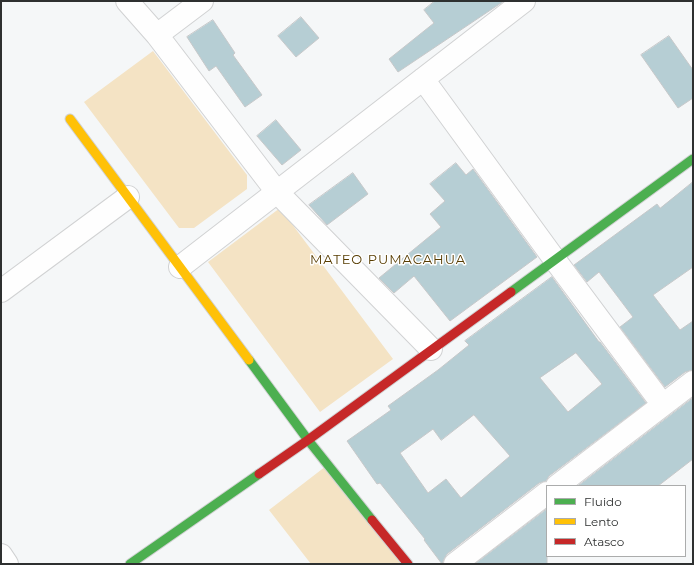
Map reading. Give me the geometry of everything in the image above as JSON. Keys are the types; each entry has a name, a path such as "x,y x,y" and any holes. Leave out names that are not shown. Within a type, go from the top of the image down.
{"street":[{"path":"127,1 157,36 277,192 431,349"},
{"path":"157,36 202,1"},
{"path":"180,267 524,1"},
{"path":"423,79 663,405"},
{"path":"70,118 308,440 408,564"},
{"path":"130,564 308,440 693,159"},
{"path":"1,291 128,197"},
{"path":"558,485 693,382"},
{"path":"455,564 546,495"},
{"path":"1,555 8,564"}],"shaded area":[{"path":"153,51 247,175 247,189 194,228 179,228 84,102"},
{"path":"280,208 393,359 320,412 208,262"},
{"path":"330,463 407,564 311,564 269,510"}],"building":[{"path":"435,1 504,1 398,72 389,59 434,23 424,10"},
{"path":"301,17 319,38 296,57 278,36"},
{"path":"213,20 235,53 233,55 262,95 245,107 216,66 209,71 187,37"},
{"path":"669,36 693,70 693,98 678,108 641,55"},
{"path":"276,120 301,150 282,165 257,136"},
{"path":"456,163 466,175 473,169 537,257 450,321 414,276 394,293 379,278 441,227 430,214 445,201 430,184"},
{"path":"353,173 368,194 327,225 309,205"},
{"path":"693,182 693,267 653,295 680,330 693,321 693,370 685,372 665,387 620,327 633,317 599,272 587,282 574,265 657,204 660,208"},
{"path":"552,277 646,403 549,476 546,481 539,483 447,554 442,564 424,540 425,539 380,483 377,484 347,441 391,410 388,406 438,370 469,345 465,341","holes":["576,353 602,384 568,412 540,378","474,415 510,456 461,498 446,479 428,493 400,453 433,429 441,440"]},
{"path":"693,398 693,459 659,485 579,485"},
{"path":"546,510 547,564 475,564"}],"traffic: fast":[{"path":"511,292 693,159"},
{"path":"249,360 308,440 372,520"},
{"path":"130,564 259,474"}],"traffic: slow":[{"path":"70,119 249,360"}],"traffic: jam":[{"path":"259,474 511,292"},
{"path":"372,520 408,564"}],"district":[{"name":"MATEO PUMACAHUA","path":"388,260"}]}
